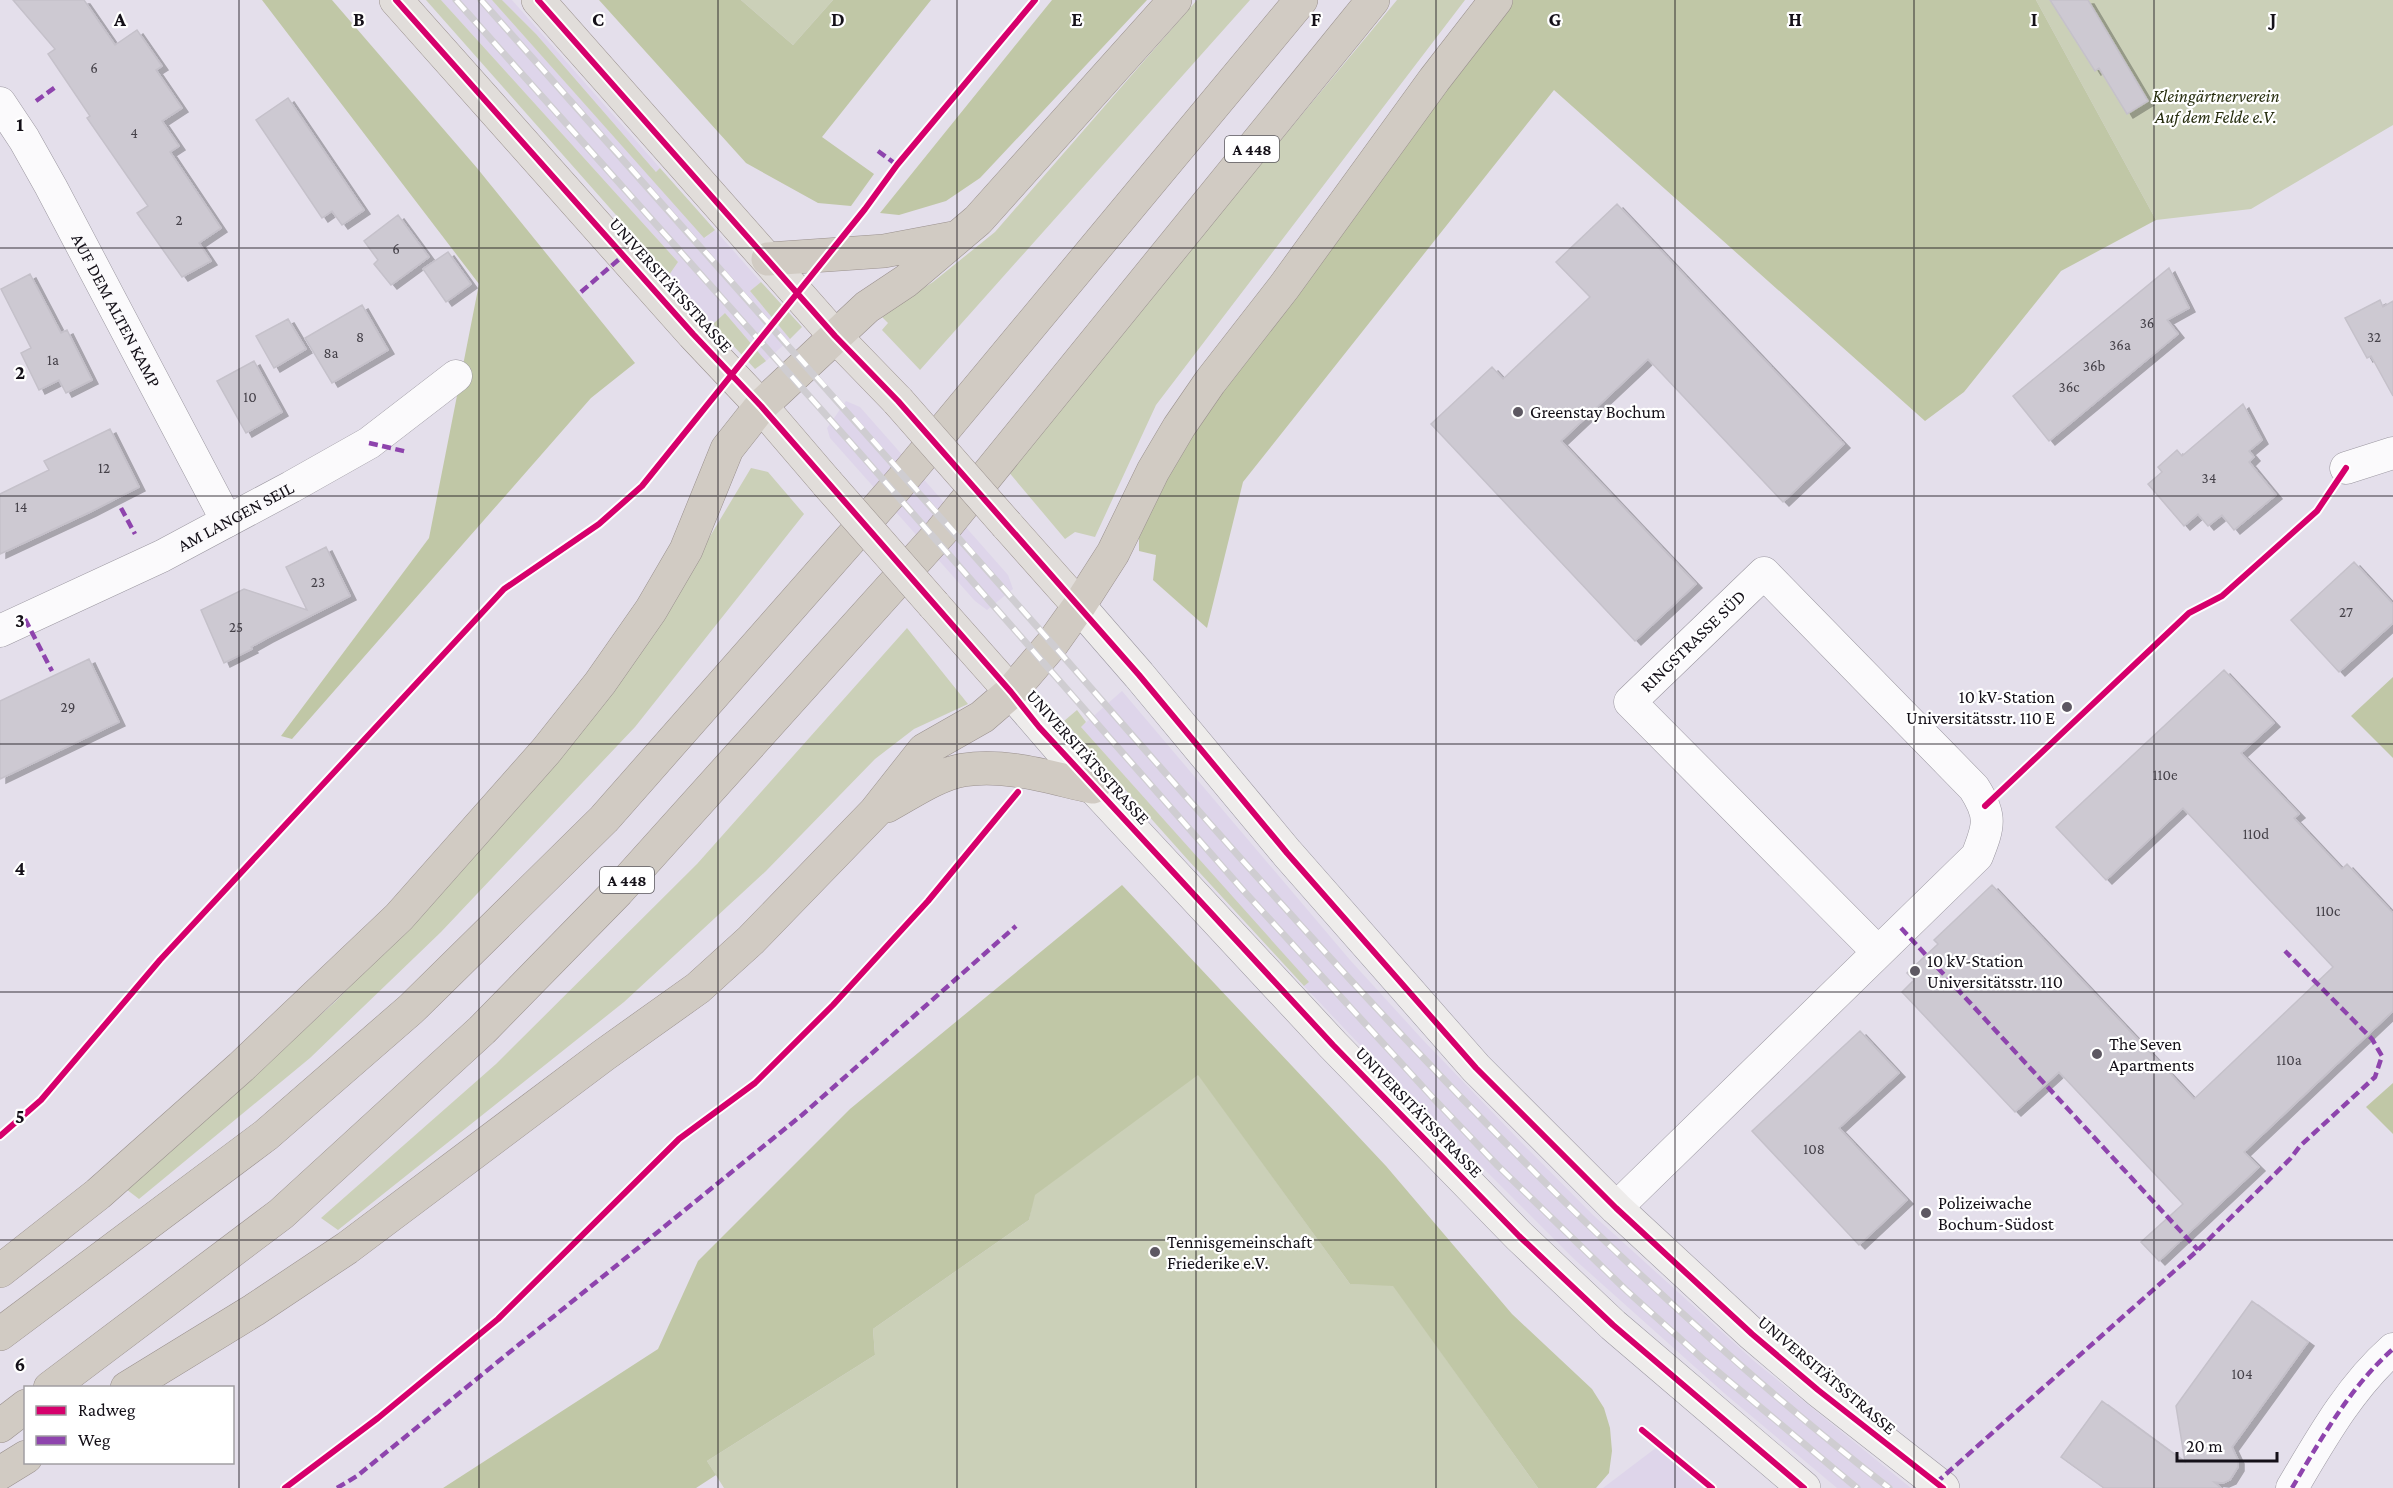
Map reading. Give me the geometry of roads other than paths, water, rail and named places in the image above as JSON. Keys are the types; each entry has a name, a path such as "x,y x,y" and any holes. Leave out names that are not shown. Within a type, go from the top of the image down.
{"highway":[{"path":"0,1271 98,1194 241,1068 399,917 546,752 600,683 651,610 686,550 727,449 761,406 867,307 906,281 978,219 1175,0"},
{"path":"0,1334 266,1135 411,1009 604,819 898,485 1301,0"},
{"name":"A 448","path":"53,1386 281,1214 482,1030 618,891 941,532 1373,0"},
{"path":"130,1386 254,1310 347,1248 604,1054 698,988 751,940 875,813 924,750 982,717 1011,692 1052,644 1113,553 1153,471 1198,400 1434,80 1496,0"},
{"path":"768,259 884,251 954,238"},
{"path":"875,813 938,778 964,770 1010,769 1093,787"},
{"path":"0,1426 24,1408"},
{"path":"0,1473 24,1457"}],"main road":[{"name":"UNIVERSITÄTSSTRASSE","path":"396,0 693,334 761,406 1093,787 1333,1045 1520,1236 1613,1325 1804,1488"},
{"name":"UNIVERSITÄTSSTRASSE","path":"538,0 835,336 898,401 1079,606 1287,853 1476,1068 1616,1208 1788,1365 1944,1488"}],"street":[{"name":"AUF DEM ALTEN KAMP","path":"0,103 24,139 51,187 227,521"},
{"name":"AM LANGEN SEIL","path":"0,631 162,556 369,443 456,376"},
{"path":"2346,468 2393,453"},
{"name":"RINGSTRASSE SÜD","path":"1764,573 1974,788 1985,806 1987,826 1977,856 1878,952 1630,702 1764,573"},
{"path":"1616,1208 1878,952"},
{"path":"2292,1488 2323,1435 2347,1400 2378,1362 2393,1349"}],"railway":[{"path":"456,0 851,443 1242,889 1434,1099 1498,1166 1627,1291 1705,1361 1857,1488"},
{"path":"481,0 1251,870 1452,1088 1556,1194 1663,1296 1774,1394 1889,1488"}],"place":[{"name":"Greenstay Bochum","path":"1518,412"},
{"name":"10 kV-Station Universitätsstr. 110 E","path":"2067,707"},
{"name":"10 kV-Station Universitätsstr. 110","path":"1915,971"},
{"name":"The Seven Apartments","path":"2097,1054"},
{"name":"Polizeiwache Bochum-Südost","path":"1926,1213"},
{"name":"Tennisgemeinschaft Friederike e.V.","path":"1155,1252"}],"park label":[{"name":"Kleingärtnerverein Auf dem Felde e.V.","path":"2216,106"}]}
